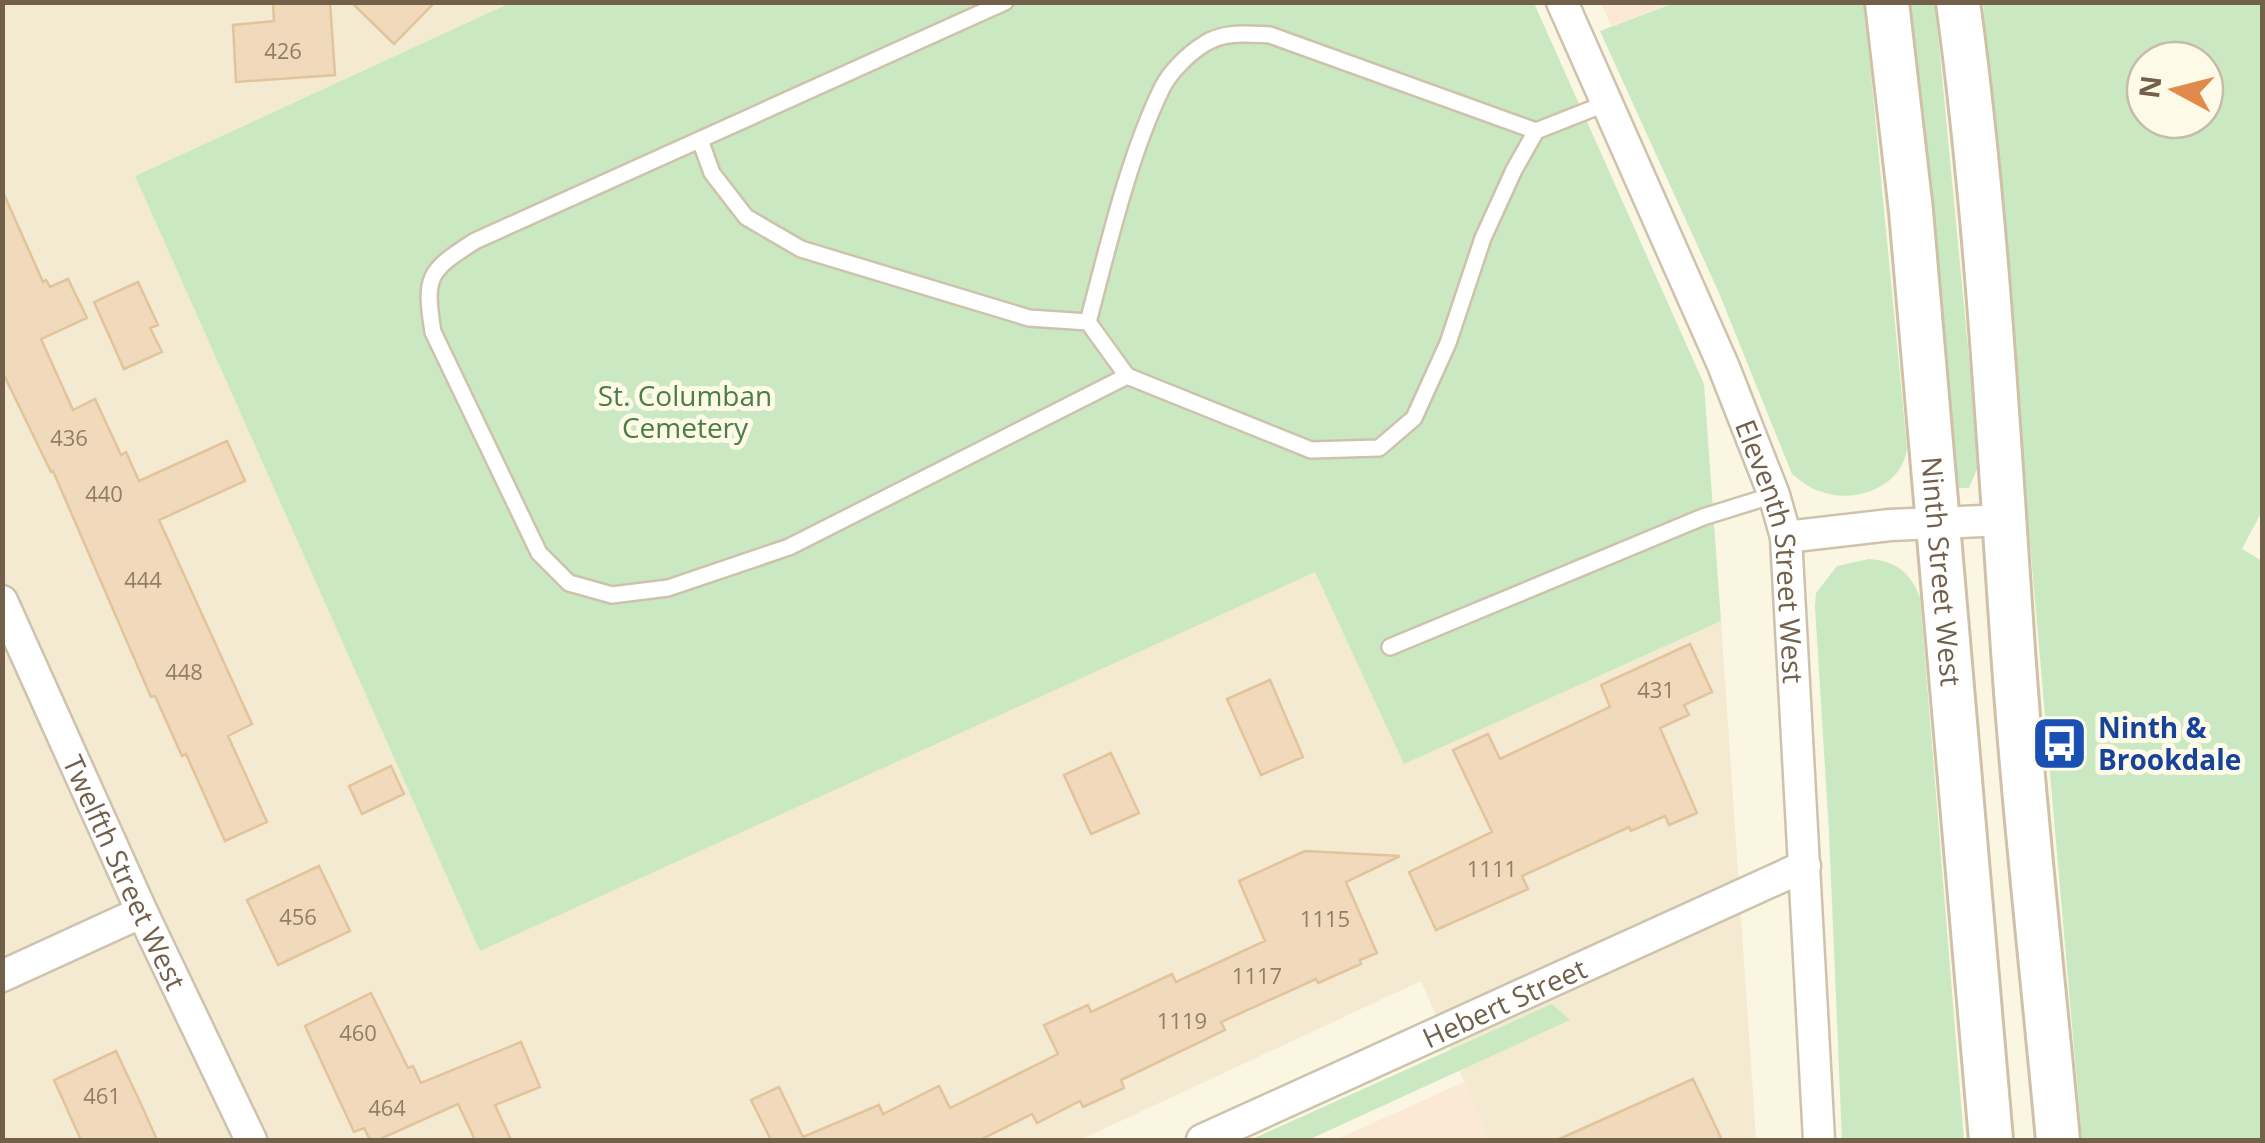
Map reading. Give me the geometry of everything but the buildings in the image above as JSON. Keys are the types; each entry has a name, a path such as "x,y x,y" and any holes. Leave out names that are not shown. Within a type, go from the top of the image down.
{"main road":[{"name":"Ninth Street West","path":"1887,2 1911,212 1992,1140"},
{"path":"1958,2 1975,128 2006,520 2010,620 2058,1140"}],"street":[{"name":"Eleventh Street West","path":"1562,2 1723,365 1774,495 1786,537 1819,1140"},
{"path":"1786,537 2006,520"},
{"name":"Twelfth Street West","path":"2,601 142,912 251,1140"},
{"name":"Hebert Street","path":"1202,1140 1805,866"},
{"path":"2,976 142,912"}],"lane":[{"path":"1005,2 475,241 440,263 427,294 433,332 539,553 569,583 612,595 668,588 790,547 1127,376"},
{"path":"1088,322 1120,205 1163,85 1189,55 1207,42 1233,33 1270,36 1536,131"},
{"path":"1088,322 1127,376 1311,450 1379,448 1414,418 1448,343 1483,238 1536,131 1607,104"},
{"path":"700,140 712,173 746,217 801,249 1028,318 1088,322"},
{"path":"1390,647 1703,518 1774,495"}],"shaded area":[{"path":"2,3 510,3 135,176 480,950 1316,571 1405,763 1721,621 1756,1139 1489,1140 1421,981 1080,1140 3,1140"},
{"path":"1601,3 1673,3 1611,26"},
{"path":"1464,1082 1489,1140 1335,1140"}],"green space":[{"name":"St. Columban Cemetery","path":"510,3 1534,3 1704,384 1721,621 1404,764 1315,572 480,951 135,176"},
{"path":"1674,3 1864,3 1907,448 1896,473 1875,489 1833,495 1812,488 1792,474 1719,293 1600,31"},
{"path":"1909,3 1935,3 1977,442 1977,469 1969,488 1958,488 1955,483 1942,307"},
{"path":"1983,3 2262,3 2262,511 2242,549 2262,561 2262,1140 2082,1140"},
{"path":"1869,559 1901,569 1920,597 1964,1140 1842,1140 1815,607 1816,593 1837,566"},
{"path":"1552,1004 1570,1020 1308,1140 1250,1140"}],"place":[{"name":"Ninth & Brookdale","path":"2059,743"}]}
